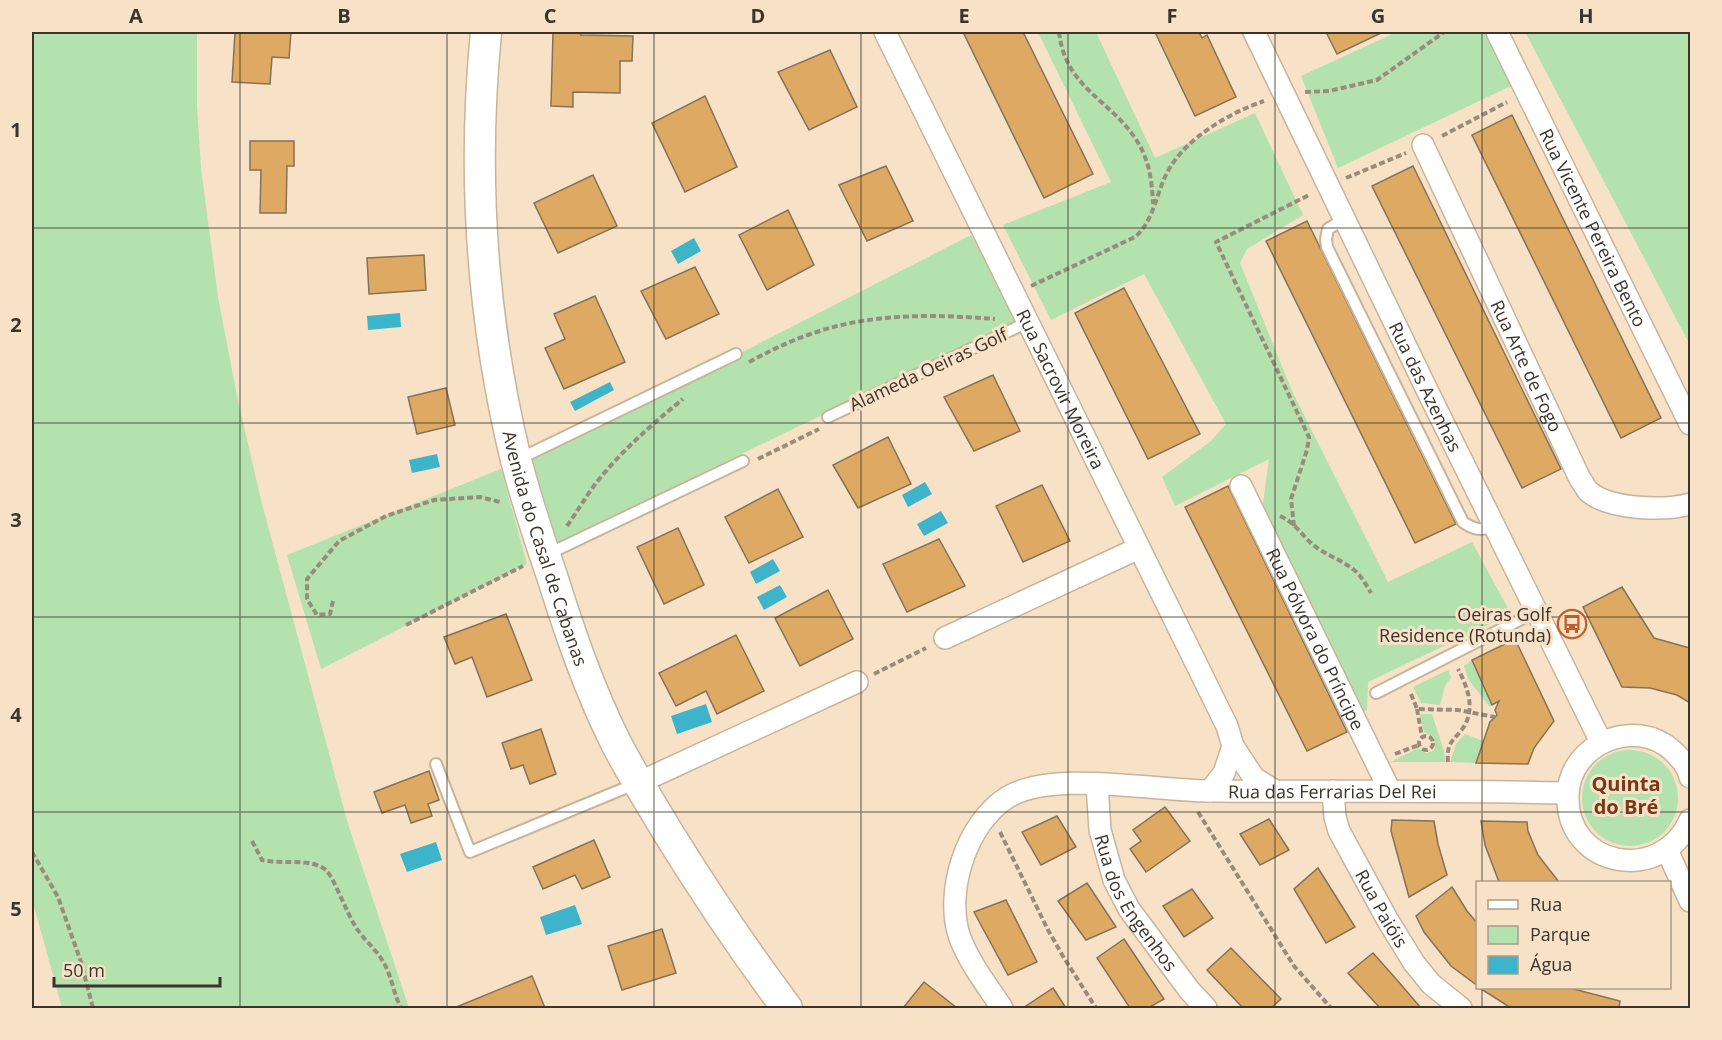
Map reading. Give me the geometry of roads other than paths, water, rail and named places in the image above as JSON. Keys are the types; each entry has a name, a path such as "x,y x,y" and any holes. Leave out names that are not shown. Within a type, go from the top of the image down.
{"street":[{"name":"Avenida do Casal de Cabanas","path":"486,32 480,105 482,237 491,322 516,461 530,510 591,687 616,743 638,783 746,952 787,1008"},
{"name":"Rua Sacrovir Moreira","path":"885,32 1227,726 1233,747 1254,778 1275,791"},
{"name":"Rua das Azenhas","path":"1254,32 1601,742"},
{"name":"Rua Vicente Pereira Bento","path":"1497,32 1690,424"},
{"name":"Rua Arte de Fogo","path":"1423,146 1575,468 1589,491 1601,498 1623,505 1664,507 1690,504"},
{"name":"Rua Pólvora do Príncipe","path":"1241,486 1390,791"},
{"path":"945,638 1140,548"},
{"path":"638,783 857,682"},
{"path":"1690,777 1680,758 1667,746 1652,738 1635,735 1617,736 1601,742 1587,752 1575,768 1568,793 1568,809 1581,838 1606,857 1622,861 1653,858 1667,850 1679,840 1690,820"},
{"path":"1210,791 1224,773 1233,747"},
{"name":"Rua das Ferrarias Del Rei","path":"1002,1008 960,938 955,911 955,893 962,862 972,836 990,813 1007,798 1027,789 1047,784 1097,784 1186,791 1568,793"},
{"name":"Rua dos Engenhos","path":"1097,784 1100,830 1114,880 1129,909 1190,991 1206,1008"},
{"name":"Rua Paióis","path":"1333,791 1335,817 1339,831 1387,919 1414,963 1431,984 1461,1008"},
{"path":"1667,850 1690,901"}],"lane":[{"name":"Alameda Oeiras Golf","path":"828,417 1028,322"},
{"path":"516,461 736,354"},
{"path":"545,556 743,461"},
{"path":"1376,693 1537,611"},
{"path":"436,764 470,852 638,783"}],"water":[{"path":"694,238 701,251 678,264 671,251"},
{"path":"400,313 401,327 368,330 367,316"},
{"path":"610,382 614,390 575,411 570,402"},
{"path":"437,454 440,467 412,473 409,460"},
{"path":"925,482 932,494 908,507 902,495"},
{"path":"941,511 948,523 924,536 917,524"},
{"path":"773,559 780,571 756,584 750,572"},
{"path":"780,585 787,597 764,610 757,597"},
{"path":"706,704 712,722 677,734 671,716"},
{"path":"436,842 442,860 407,872 400,854"},
{"path":"575,905 582,924 546,935 540,917"}],"place":[{"name":"Oeiras Golf Residence (Rotunda)","path":"1572,624"}],"district":[{"name":"Quinta do Bré","path":"1626,794"}]}
